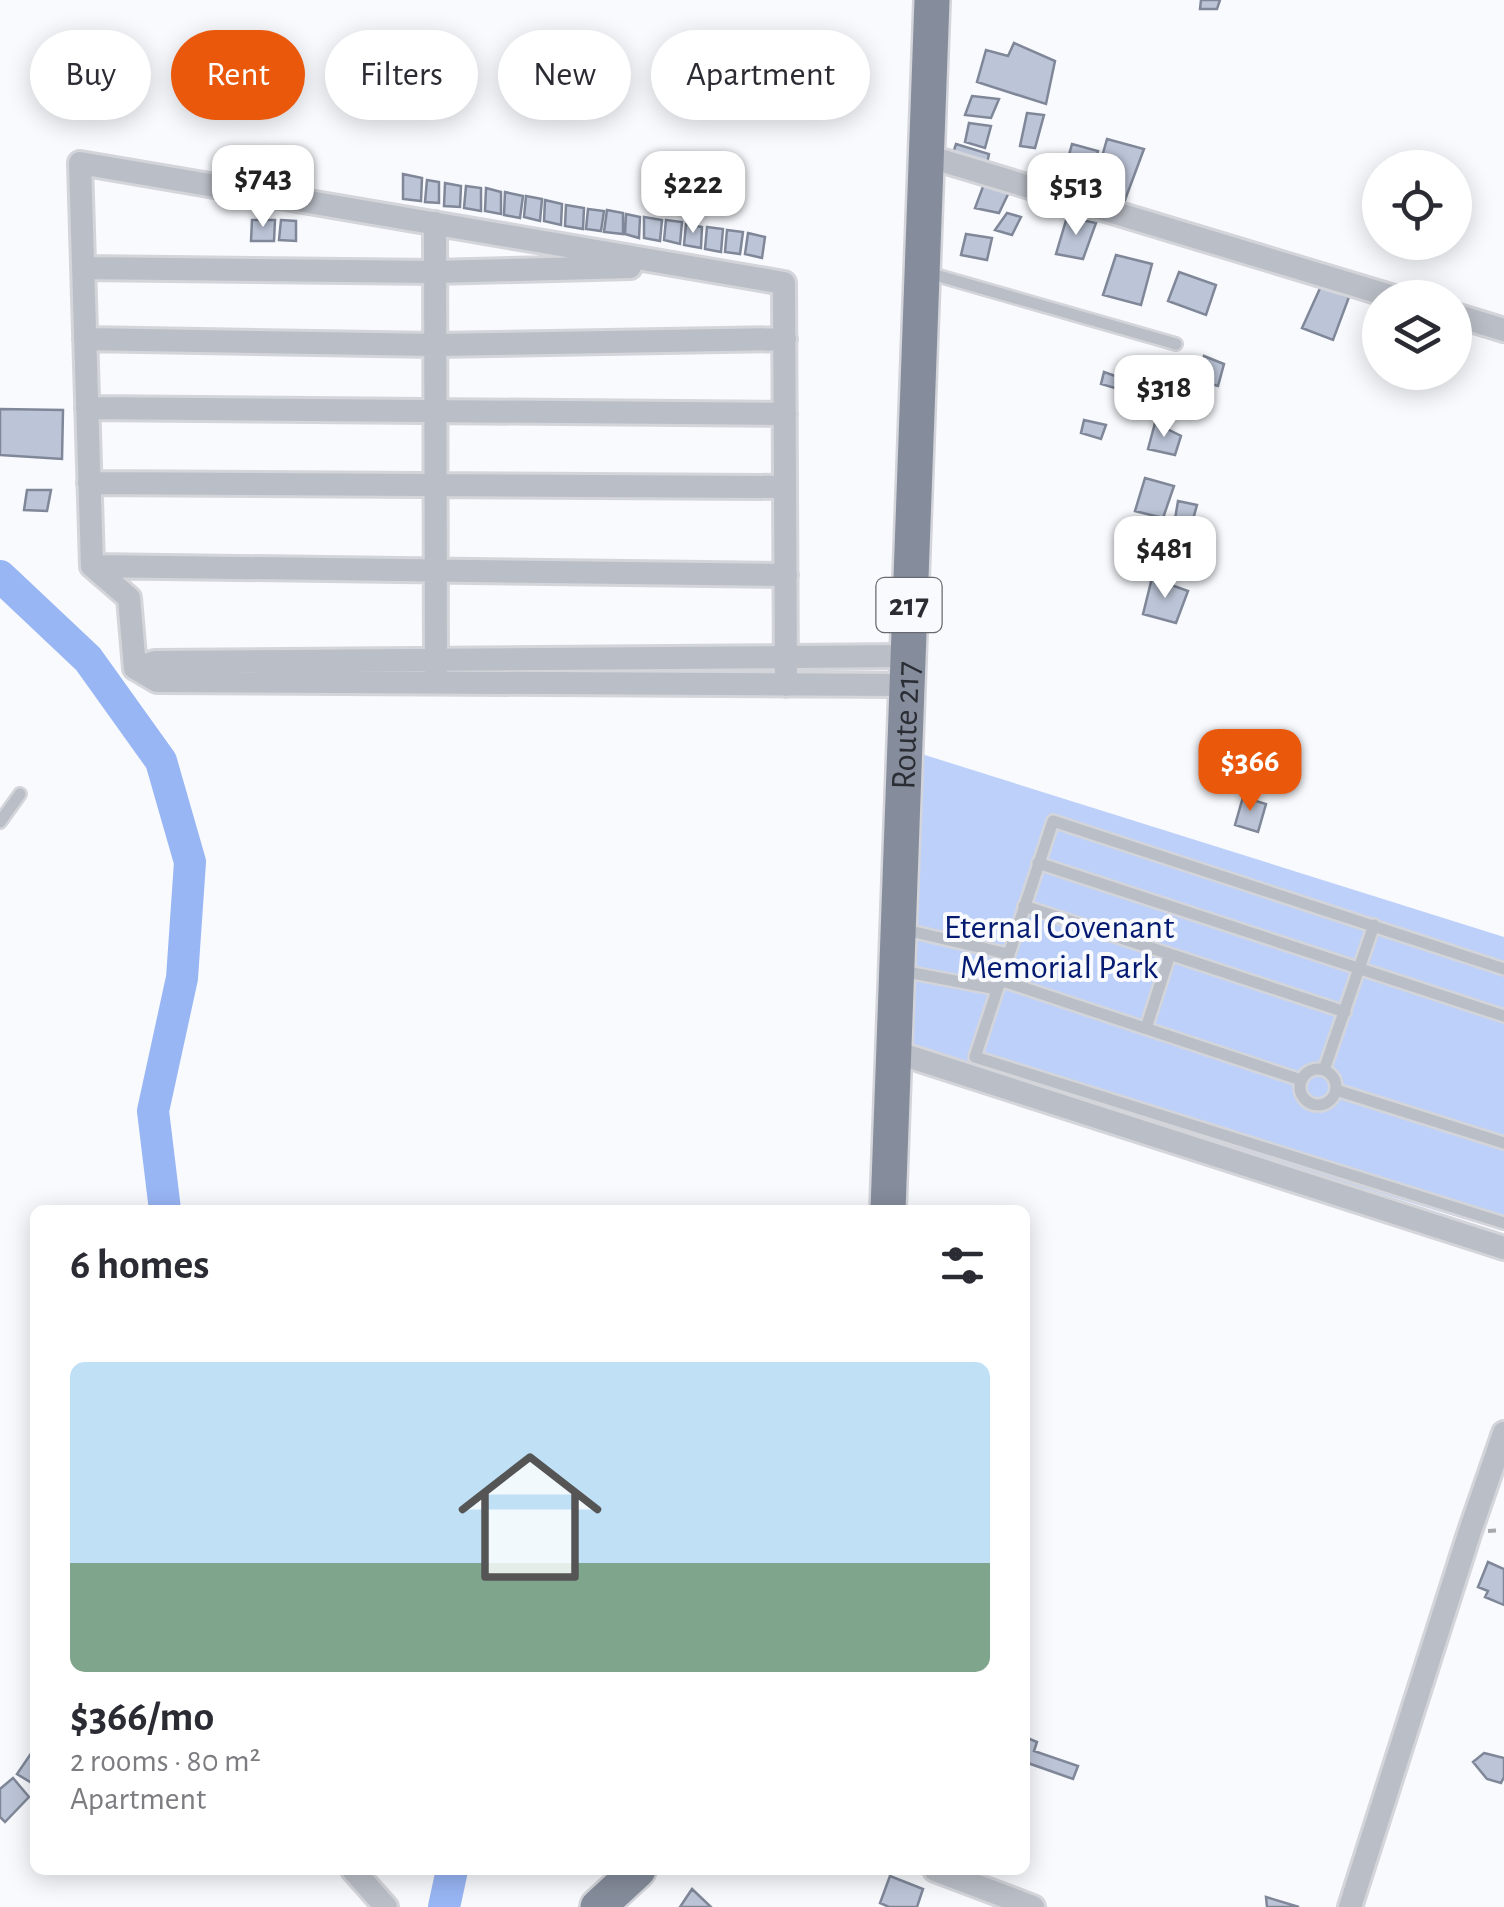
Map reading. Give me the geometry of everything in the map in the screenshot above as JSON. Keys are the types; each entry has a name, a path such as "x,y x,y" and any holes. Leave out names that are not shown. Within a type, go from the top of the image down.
{"main road":[{"name":"Route 217","path":"888,1205 932,0"},
{"path":"598,1907 633,1875"}],"street":[{"path":"927,156 1362,287"},
{"path":"786,685 786,659 786,575 785,487 785,339 784,283 80,163 92,566 129,598 135,668 157,680 786,659 907,671"},
{"path":"435,223 436,673"},
{"path":"83,268 435,272 681,265"},
{"path":"1472,320 1504,330"},
{"path":"85,339 435,345 785,339"},
{"path":"87,408 785,414"},
{"path":"89,484 785,487"},
{"path":"92,566 786,575"},
{"path":"436,673 786,685 907,671"},
{"path":"896,1052 1504,1248"},
{"path":"1350,1907 1468,1534 1504,1433"},
{"path":"357,1875 386,1907"},
{"path":"948,1875 1032,1907"}],"lane":[{"path":"921,271 1176,344"},
{"path":"0,822 20,794"},
{"path":"1504,968 1052,821 975,1057 1504,1223"},
{"path":"1038,862 1504,1016"},
{"path":"1024,906 1345,1012"},
{"path":"1324,1070 1374,925"},
{"path":"898,928 1008,954"},
{"path":"1146,1028 1170,954"},
{"path":"898,970 998,984 1301,1080"},
{"path":"1324,1070 1332,1075 1336,1090 1332,1099 1315,1105 1303,1096 1301,1080 1310,1071 1324,1070"},
{"path":"1336,1090 1504,1143"}],"green space":[{"name":"Eternal Covenant Memorial Park","path":"909,750 1504,937 1504,1231 900,1048"}],"building":[{"path":"1201,0 1220,0 1217,9 1200,9"},
{"path":"1014,43 1055,61 1046,104 977,82 986,50 1008,56"},
{"path":"972,96 999,99 991,118 965,115"},
{"path":"1027,113 1044,115 1035,148 1020,146"},
{"path":"969,123 991,126 985,148 965,142"},
{"path":"1107,139 1144,149 1122,208 1091,196"},
{"path":"956,144 989,154 986,168 951,159"},
{"path":"1072,144 1098,151 1091,174 1066,166"},
{"path":"1054,168 1093,181 1085,194 1048,184"},
{"path":"403,174 422,178 421,201 403,199"},
{"path":"427,180 439,182 439,203 425,202"},
{"path":"445,183 461,186 460,207 444,206"},
{"path":"984,184 1010,190 999,213 975,208"},
{"path":"466,186 481,188 481,211 464,208"},
{"path":"486,188 501,192 501,214 485,211"},
{"path":"505,192 523,196 520,218 504,215"},
{"path":"526,196 542,199 540,221 524,217"},
{"path":"545,200 562,204 561,225 544,221"},
{"path":"566,205 584,208 583,229 565,226"},
{"path":"588,209 604,211 601,231 586,229"},
{"path":"607,210 623,213 623,234 604,232"},
{"path":"1007,213 1021,217 1012,235 995,230"},
{"path":"626,214 640,217 639,238 625,234"},
{"path":"644,217 662,220 660,241 644,238"},
{"path":"1067,217 1096,223 1083,259 1056,254"},
{"path":"252,220 275,220 274,241 251,241"},
{"path":"281,220 296,221 296,241 279,240"},
{"path":"666,220 682,222 680,244 664,240"},
{"path":"686,224 702,227 701,248 684,245"},
{"path":"707,227 723,229 721,252 705,249"},
{"path":"727,230 743,232 740,254 725,252"},
{"path":"748,233 765,237 762,258 745,254"},
{"path":"966,234 992,238 987,260 961,255"},
{"path":"1116,255 1152,264 1141,305 1103,295"},
{"path":"1179,272 1216,285 1206,315 1168,301"},
{"path":"1321,286 1349,297 1333,340 1302,328"},
{"path":"1204,356 1224,364 1218,386 1197,380"},
{"path":"1104,372 1135,383 1132,393 1101,384"},
{"path":"0,409 63,410 62,459 0,455"},
{"path":"1084,420 1106,425 1101,439 1081,433"},
{"path":"1155,423 1181,436 1175,455 1148,449"},
{"path":"1145,478 1174,486 1163,518 1135,511"},
{"path":"27,490 51,490 47,511 24,510"},
{"path":"1178,501 1197,505 1190,530 1173,531"},
{"path":"1144,527 1169,537 1153,559 1133,551"},
{"path":"1152,578 1188,591 1176,623 1143,614"},
{"path":"1243,797 1266,804 1258,832 1235,825"},
{"path":"1488,1562 1504,1569 1504,1605 1485,1597 1488,1591 1478,1587"},
{"path":"1030,1739 1037,1742 1034,1751 1078,1766 1073,1779 1030,1764"},
{"path":"1484,1753 1504,1758 1501,1783 1487,1779 1473,1762"},
{"path":"30,1755 30,1782 17,1774"},
{"path":"13,1778 29,1797 5,1822 0,1817 0,1789"},
{"path":"890,1876 923,1889 917,1907 889,1907 880,1903"},
{"path":"692,1889 711,1907 680,1907"},
{"path":"1266,1897 1299,1907 1267,1907"}],"waterway":[{"path":"0,576 88,659 161,761 190,862 182,978 153,1111 164,1205"},
{"path":"444,1907 451,1875"}]}
